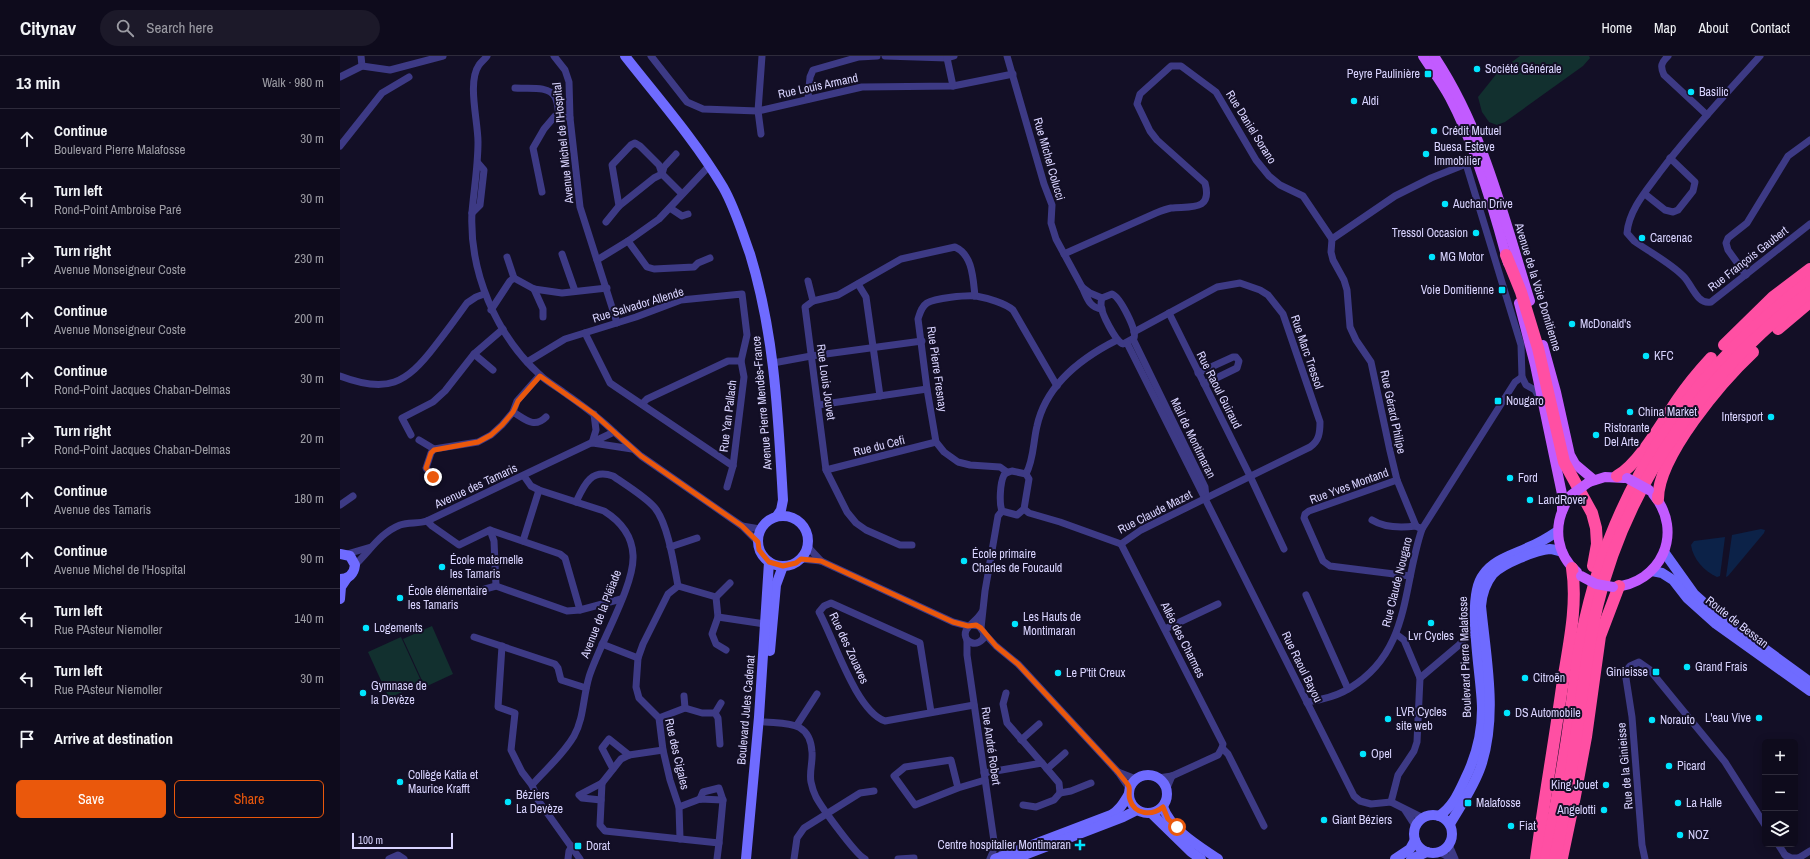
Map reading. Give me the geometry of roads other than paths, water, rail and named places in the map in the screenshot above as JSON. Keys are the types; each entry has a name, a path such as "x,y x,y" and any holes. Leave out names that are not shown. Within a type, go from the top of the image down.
{"highway":[{"path":"1506,255 1521,292 1538,348 1564,462 1568,472 1586,500 1596,528 1597,544 1595,558 1577,634 1566,745"},
{"path":"1622,477 1641,453 1694,376 1773,298 1810,269"},
{"path":"1546,859 1566,745 1583,633 1590,600 1602,558 1631,491 1666,430 1699,384 1739,341 1779,304 1810,281"},
{"path":"1555,859 1567,797 1586,667 1598,606 1611,560 1622,532 1650,474 1674,436 1707,389 1745,348 1790,307 1810,292"},
{"path":"1658,500 1661,477 1668,462 1711,398 1750,354 1810,302"},
{"path":"1536,859 1571,626 1574,584 1572,568"},
{"path":"1562,859 1584,744 1600,636 1616,586"}],"main road":[{"name":"Avenue de la Voie Domitienne","path":"1423,56 1450,98 1476,158 1506,255 1535,365 1562,494 1562,510"},
{"name":"Avenue de la Voie Domitienne","path":"1434,56 1461,100 1480,144 1539,332 1556,392 1570,455 1575,464 1591,481"},
{"path":"1605,477 1622,477 1643,485 1658,500 1667,521 1668,536 1664,552 1652,571 1640,580 1616,586 1596,584 1581,576 1572,568 1562,552 1558,531 1562,510 1572,495 1591,481 1605,477"}],"street":[{"path":"361,56 362,66"},
{"path":"340,77 362,66 390,70 443,56"},
{"path":"487,56 478,65 473,82 478,127 478,163 472,213 474,247 484,294 491,310 527,362 540,376 594,414 632,449 742,526 758,542"},
{"name":"Avenue Michel de l'Hospital","path":"554,56 568,76 570,118 580,207 617,323"},
{"name":"Avenue Pierre Mendès-France","path":"625,56 710,166 724,188 741,227 760,289 774,363 783,500 781,510 777,516"},
{"name":"Rue Louis Armand","path":"651,56 687,102 703,108 758,111 862,87 953,86 1013,74"},
{"path":"761,134 758,111 762,56"},
{"path":"808,99 810,78 813,70 859,57 877,56"},
{"path":"885,56 950,57 953,86"},
{"name":"Rue Michel Colucci","path":"1007,56 1044,184 1052,205 1052,227 1056,239 1091,305 1094,308 1102,309"},
{"path":"1668,56 1662,62 1661,68 1664,75 1707,115"},
{"path":"1670,158 1696,182 1694,191 1678,210 1672,212 1665,210 1645,194 1670,158 1760,56"},
{"name":"Rue Daniel Sorano","path":"1064,254 1156,213 1171,208 1195,208 1201,204 1206,197 1207,190 1205,183 1157,140 1137,104 1140,94 1171,66 1175,65 1180,66 1216,92 1256,160 1269,176 1280,185 1303,196 1332,239"},
{"path":"340,146 382,93 409,77"},
{"path":"515,88 546,89 552,92 559,116"},
{"path":"542,192 533,148 551,119 555,116 570,118"},
{"path":"1746,275 1728,250 1726,244 1728,238 1747,223 1788,156 1810,140"},
{"path":"619,206 612,165 630,145 635,143 659,165 662,174 682,194"},
{"path":"606,222 619,206 654,178 662,174 664,167 676,154"},
{"path":"1332,239 1395,196 1476,158"},
{"path":"1466,164 1522,345 1522,377"},
{"path":"597,260 628,241 659,219 710,166"},
{"name":"Rue François Gaubert","path":"1645,194 1636,206 1628,226 1627,234 1634,241 1684,277 1702,301 1707,303 1711,302 1810,224"},
{"path":"670,208 682,216 688,214"},
{"name":"Rue Gérard Philipe","path":"1332,239 1331,252 1333,260 1344,280 1347,290 1350,327 1356,340 1371,362 1397,480 1419,528"},
{"path":"628,241 647,267 654,269 694,267 698,263 710,258"},
{"path":"808,281 813,301 838,295 901,259 955,247 967,255 975,296"},
{"path":"562,254 575,291"},
{"path":"507,257 514,278 534,289 562,293 607,288"},
{"path":"491,310 510,280 514,278"},
{"name":"Rue Marc Tressol","path":"1134,332 1217,287 1240,283 1251,286 1268,295 1283,314 1320,422 1320,431 1315,444 1206,498"},
{"path":"858,284 866,297 880,396"},
{"path":"1082,287 1090,293 1102,298 1108,295 1116,296 1135,335 1130,341 1123,344 1117,340 1102,309 1102,298"},
{"path":"534,289 543,309 543,317"},
{"path":"340,376 359,383 377,384 393,382 408,376 420,365 467,303 484,294"},
{"name":"Rue Salvador Allende","path":"527,362 565,339 617,323 680,300 742,294 748,336 741,361"},
{"name":"Rue Pierre Fresnay","path":"936,442 927,389 918,319 921,310 926,304 934,300 975,296 1009,306 1013,310 1057,386"},
{"name":"Rue Louis Jouvet","path":"813,301 805,307 826,470 847,512 856,523 866,530 900,546 912,545"},
{"name":"Rue Raoul Guiraud","path":"1169,313 1250,476 1284,549"},
{"path":"411,436 402,418 433,402 445,391 474,354 503,329"},
{"path":"585,333 610,383 733,466"},
{"path":"1026,474 1030,466 1037,424 1046,402 1057,386 1072,369 1084,359 1117,340"},
{"path":"774,363 811,356 922,341"},
{"name":"Mail de Montimaran","path":"1130,341 1205,487 1206,498"},
{"path":"474,354 493,370"},
{"path":"1198,374 1233,357 1238,361 1238,368 1204,384"},
{"name":"Rue Yan Pallach","path":"642,404 647,399 728,361 741,361 744,377 733,466 727,487"},
{"path":"433,477 426,468 431,453 434,450 478,442 497,430 513,412 518,401 540,376"},
{"name":"Avenue de la Voie Domitienne","path":"1522,377 1526,385 1535,390 1543,404"},
{"name":"Rue Claude Nougaro","path":"1307,703 1323,699 1348,689 1361,680 1374,667 1396,634 1406,603 1419,528 1515,382 1522,377"},
{"path":"818,405 927,389"},
{"path":"513,412 533,423 541,423 546,418"},
{"path":"594,414 596,430 592,443 632,449"},
{"name":"Avenue des Tamaris","path":"355,565 388,531 401,525 417,524 428,521 614,432"},
{"path":"419,440 434,450"},
{"path":"936,442 944,452 958,462 970,465 1000,467 1007,472 1012,471 1026,474"},
{"name":"Rue du Cefi","path":"826,470 936,442"},
{"path":"1002,511 999,503 1004,476 1007,472"},
{"path":"576,502 585,483 592,477 606,474 613,476 654,507 660,515 670,548 678,586 716,597"},
{"path":"1002,511 1017,514 1024,509 1029,480 1026,474"},
{"name":"Avenue de la Pléïade","path":"524,476 531,486 539,490 604,511 612,516 625,530 630,540 633,562 621,599 589,677 582,714 574,736 564,751 532,785"},
{"name":"Rue Yves Montand","path":"1397,480 1309,511 1305,514 1304,518 1323,561 1330,566 1410,576"},
{"path":"523,541 539,490"},
{"path":"340,505 353,496"},
{"name":"Rue Claude Mazet","path":"1024,509 1029,513 1060,522 1121,544 1141,530 1206,498"},
{"name":"Rue Raoul Bayou","path":"1206,498 1354,796 1360,801 1371,804 1391,802"},
{"name":"Avenue Pierre Mendès-France","path":"783,500 790,516"},
{"path":"967,655 978,642 982,630 983,610 998,516 1002,511"},
{"path":"777,516 790,516 802,523 806,528 808,534 808,547 801,559 796,563 783,566 769,562 759,550 758,542 760,529 765,522 777,516"},
{"path":"1372,520 1380,524 1403,528 1419,528"},
{"path":"428,521 432,526 459,545 490,530 560,554 565,558 580,610"},
{"path":"742,526 760,529"},
{"path":"490,530 494,541 496,586"},
{"name":"Boulevard Pierre Malafosse","path":"1440,816 1450,808 1456,798 1473,763 1480,735 1482,699 1475,628 1474,601 1476,589 1482,576 1490,566 1500,559 1547,538 1558,531"},
{"path":"670,548 697,538"},
{"name":"Allée des Charmes","path":"1121,544 1223,744 1222,748 1228,754 1264,826"},
{"name":"Avenue des Tamaris","path":"343,554 371,547"},
{"path":"808,547 821,561"},
{"name":"Boulevard Pierre Malafosse","path":"1450,824 1471,790 1481,766 1489,731 1488,685 1481,606 1482,594 1486,583 1494,573 1523,558 1549,549 1562,552"},
{"name":"Route de Bessan","path":"1664,552 1694,594 1713,612 1810,682"},
{"path":"340,599 341,587 344,578 353,573 355,565 352,558 343,554"},
{"path":"801,559 821,561 953,622 970,626 976,625 996,646 1018,664 1118,772 1129,791 1130,800 1137,810 1144,813 1151,813 1163,807"},
{"name":"Boulevard Jules Cadenat","path":"746,859 769,562"},
{"name":"Boulevard Jules Cadenat","path":"753,859 776,586 783,566"},
{"name":"Route de Bessan","path":"1652,571 1662,573 1673,580 1687,598 1716,624 1810,691"},
{"path":"716,597 730,583"},
{"path":"484,589 496,586 567,611 580,610 621,599"},
{"name":"Rue des Cigales","path":"678,586 668,594 643,644 638,658 636,687 639,698 659,718 663,750 670,780 679,807 680,839"},
{"path":"1306,595 1348,689"},
{"path":"716,597 718,617 712,634 716,644 726,650"},
{"name":"Rue des Zouaves","path":"931,712 920,644 832,603 824,606 820,612 846,671 861,699 877,718 885,721 974,705"},
{"path":"1165,629 1218,604"},
{"path":"966,638 965,631 978,619 983,610"},
{"path":"718,617 765,624"},
{"path":"953,622 966,638 996,646"},
{"path":"1420,678 1459,645 1475,628"},
{"path":"1396,634 1404,640 1420,678 1417,742 1414,751 1398,774 1391,802 1422,818"},
{"path":"474,637 555,664 558,668 561,680 586,688"},
{"name":"Rue André Robert","path":"966,638 967,655 994,841 993,852 990,859"},
{"path":"1459,645 1467,643 1477,646"},
{"path":"602,644 638,658"},
{"path":"502,646 498,707 515,713 510,750 522,772 532,785 538,800 580,859"},
{"name":"Rue de la Ginieisse","path":"1645,859 1642,845 1632,717 1625,672 1630,666 1639,662 1649,669 1725,762 1762,820"},
{"path":"1006,693 1003,704 1007,723 1059,783 1060,793"},
{"path":"797,725 818,694"},
{"path":"684,696 685,708"},
{"path":"715,713 720,703"},
{"path":"659,718 685,708 702,713 715,713"},
{"path":"715,713 718,718 720,744"},
{"path":"765,722 797,725 810,739 812,752 811,781 816,796 864,859"},
{"path":"1021,740 1039,724"},
{"path":"613,769 602,748 609,739 629,755"},
{"path":"994,841 1001,849 1014,855 1116,812 1124,802 1136,779 1147,775 1158,778 1172,776 1218,755 1222,748"},
{"path":"601,800 582,798 579,795 602,783 621,759 629,755 663,750"},
{"path":"958,788 951,760 905,767 894,776 915,805 958,788 985,777 1044,766 1065,753"},
{"path":"1118,772 1136,779"},
{"path":"1172,776 1167,788 1167,796 1163,807 1168,819 1218,859"},
{"path":"1158,778 1167,788"},
{"path":"602,783 600,825 605,831 719,843"},
{"path":"1023,805 1036,807 1054,800 1060,793 1091,783"},
{"path":"700,800 703,792 719,788 723,800 718,859"},
{"path":"794,859 799,834 804,828 827,812 860,793 874,791"},
{"path":"679,807 700,800 723,800"},
{"path":"995,859 1014,855 1123,817 1137,810"},
{"path":"1405,810 1416,827"},
{"path":"1151,813 1191,852 1201,859"},
{"path":"1395,859 1410,849 1415,840 1416,827 1422,818 1428,815 1440,816 1450,824 1452,834 1449,845 1454,859"},
{"path":"1415,840 1422,849 1427,852"},
{"path":"1439,852 1449,845"},
{"path":"568,859 569,851 572,846"},
{"path":"1780,847 1785,857 1791,858 1799,858 1810,852"},
{"path":"1411,859 1427,852 1439,852 1454,859"},
{"path":"389,859 401,857"},
{"path":"898,859 914,858"}],"water":[{"path":"1761,529 1765,530 1764,533 1726,577 1732,535"},
{"path":"1725,537 1720,576 1717,577 1700,564 1694,555 1691,545 1694,541"}],"place":[{"name":"Société Générale","path":"1477,69"},
{"name":"Peyre Paulinière","path":"1428,74"},
{"name":"Basilic","path":"1691,92"},
{"name":"Aldi","path":"1354,101"},
{"name":"Crédit Mutuel","path":"1434,131"},
{"name":"Buesa Esteve Immobilier","path":"1426,154"},
{"name":"Auchan Drive","path":"1445,204"},
{"name":"Tressol Occasion","path":"1476,233"},
{"name":"Carcenac","path":"1642,238"},
{"name":"MG Motor","path":"1432,257"},
{"name":"Voie Domitienne","path":"1502,290"},
{"name":"McDonald's","path":"1572,324"},
{"name":"KFC","path":"1646,356"},
{"name":"Nougaro","path":"1498,401"},
{"name":"China Market","path":"1630,412"},
{"name":"Intersport","path":"1771,417"},
{"name":"Ristorante Del Arte","path":"1596,435"},
{"name":"Ford","path":"1510,478"},
{"name":"LandRover","path":"1530,500"},
{"name":"École primaire Charles de Foucauld","path":"964,561"},
{"name":"École maternelle les Tamaris","path":"442,567"},
{"name":"École élémentaire les Tamaris","path":"400,598"},
{"name":"Lvr Cycles","path":"1431,623"},
{"name":"Les Hauts de Montimaran","path":"1015,624"},
{"name":"Logements","path":"366,628"},
{"name":"Grand Frais","path":"1687,667"},
{"name":"Ginieisse","path":"1656,672"},
{"name":"Le P'tit Creux","path":"1058,673"},
{"name":"Citroën","path":"1525,678"},
{"name":"Gymnase de la Devèze","path":"363,693"},
{"name":"DS Automobile","path":"1507,713"},
{"name":"L'eau Vive","path":"1759,718"},
{"name":"LVR Cycles site web","path":"1388,719"},
{"name":"Norauto","path":"1652,720"},
{"name":"Opel","path":"1363,754"},
{"name":"Picard","path":"1669,766"},
{"name":"Collège Katia et Maurice Krafft","path":"400,782"},
{"name":"King Jouet","path":"1606,785"},
{"name":"Béziers La Devèze","path":"508,802"},
{"name":"Malafosse","path":"1468,803"},
{"name":"La Halle","path":"1678,803"},
{"name":"Angelotti","path":"1604,810"},
{"name":"Giant Béziers","path":"1324,820"},
{"name":"Fiat","path":"1511,826"},
{"name":"NOZ","path":"1680,835"},
{"name":"Centre hospitalier Montimaran","path":"1080,845"},
{"name":"Dorat","path":"578,846"}]}
